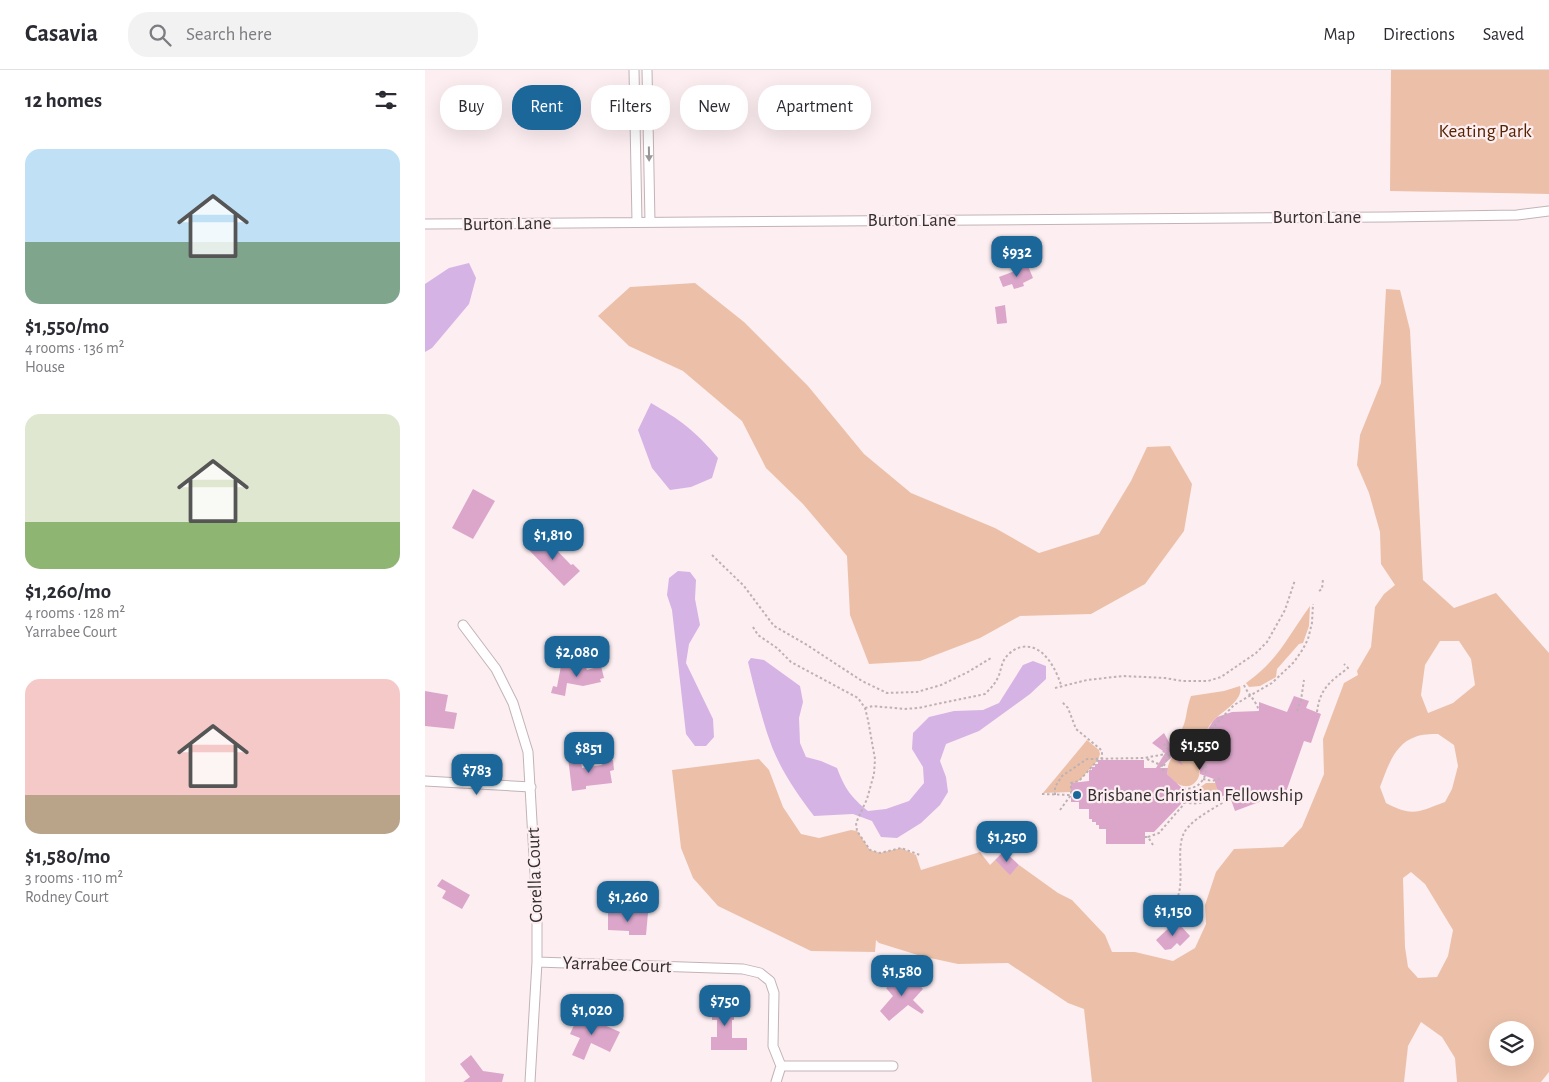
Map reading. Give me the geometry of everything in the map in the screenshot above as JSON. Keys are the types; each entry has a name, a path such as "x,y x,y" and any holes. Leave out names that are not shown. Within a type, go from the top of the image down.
{"street":[{"path":"634,70 637,222"},
{"path":"647,70 650,222"},
{"name":"Burton Lane","path":"425,224 1388,217 1517,215 1549,211"},
{"name":"Corella Court","path":"463,625 496,669 513,703 528,752 537,910 537,962 530,1082"},
{"path":"425,781 531,787"},
{"name":"Yarrabee Court","path":"537,962 743,969 760,974 770,981 773,993 773,1046 781,1066"},
{"path":"776,1082 781,1066 893,1066"}],"path":[{"path":"712,555 745,586 774,626 807,645 862,682 887,694 917,692 941,685 991,658"},
{"path":"1319,591 1322,589 1323,579"},
{"path":"1055,688 1087,680 1123,676 1165,678 1182,681 1208,681 1221,677 1256,653 1267,642 1285,610 1295,580"},
{"path":"1189,748 1205,740 1227,712 1248,695 1271,683 1285,671 1303,649 1312,623 1313,604"},
{"path":"753,626 758,634 777,648 791,662 858,698 865,708 873,739 875,759 874,774 856,823 857,831 870,850 879,853 901,848 920,855"},
{"path":"865,708 873,706 904,709 919,708 985,694 993,687 1007,656 1017,648 1027,646 1035,648 1048,659 1057,673 1061,685"},
{"path":"1317,712 1318,702 1323,690 1348,668 1344,664"},
{"path":"1297,711 1304,680"},
{"path":"1244,686 1248,695 1256,701 1259,711"},
{"path":"1061,701 1069,708 1077,729 1099,748 1102,758"},
{"path":"1163,743 1171,753"},
{"path":"1153,845 1147,837 1159,833 1185,804 1183,789 1195,787 1203,779 1206,769 1205,762 1197,751 1189,748 1178,748 1167,756 1163,771"},
{"path":"1055,794 1055,788 1062,776 1087,759 1144,758 1171,753"},
{"path":"1060,810 1071,795 1071,784 1079,781 1102,758"},
{"path":"1144,758 1164,766"},
{"path":"1203,779 1212,781 1222,778"},
{"path":"1042,794 1071,795"},
{"path":"1156,913 1162,912 1173,904 1178,896 1183,834 1188,826 1229,798 1217,798 1197,804 1185,802"}],"green space":[{"name":"Keating Park","path":"1391,70 1549,70 1549,194 1390,191"},
{"path":"695,283 744,322 808,386 864,454 911,493 995,528 1039,553 1099,534 1131,481 1147,447 1170,446 1192,484 1184,531 1145,584 1091,614 1020,616 980,638 920,661 869,664 850,615 847,556 803,504 766,468 742,421 683,371 629,346 598,316 630,287"},
{"path":"1386,289 1400,290 1410,330 1423,580 1454,608 1496,593 1549,653 1549,1072 1541,1082 1457,1082 1455,1058 1442,1037 1421,1022 1408,1046 1404,1082 1092,1082 1084,1009 1068,1003 1008,963 958,964 921,956 879,943 876,940 875,952 811,951 718,906 693,878 681,848 672,770 759,759 769,770 783,807 801,834 819,838 851,830 857,831 870,850 880,853 901,848 916,855 921,870 980,852 990,865 995,860 1010,874 1019,865 1058,893 1072,900 1105,935 1112,952 1135,952 1173,961 1195,948 1206,924 1205,905 1216,872 1234,849 1283,847 1302,827 1324,774 1323,739 1344,683 1358,675 1357,671 1371,647 1375,607 1384,594 1395,585 1381,564 1380,532 1369,493 1357,465 1360,435 1381,383","holes":["1440,641 1459,641 1471,659 1475,685 1453,703 1428,713 1421,695 1425,665","1438,734 1454,745 1458,766 1452,789 1445,802 1415,812 1403,810 1386,803 1380,787 1392,758 1397,751 1408,740 1415,737","1411,872 1425,884 1453,930 1448,956 1437,977 1418,978 1408,967 1405,947 1403,878"]},
{"path":"1310,606 1309,626 1303,643 1299,644 1277,669 1276,677 1260,686 1249,687 1246,683 1275,657"},
{"path":"1240,686 1239,696 1236,701 1213,721 1199,740 1172,747 1170,743 1181,731 1191,696 1224,691"},
{"path":"1087,740 1099,750 1098,760 1079,781 1071,784 1071,792 1043,793"},
{"path":"1181,752 1192,753 1197,758 1199,764 1199,776 1192,785 1180,785 1167,774 1170,760"},
{"path":"1206,783 1218,783 1220,795 1201,802 1189,801 1195,791"}],"shaded area":[{"path":"469,263 476,278 469,304 432,348 425,352 425,284 449,268"},
{"path":"651,403 687,427 718,458 712,478 691,487 670,490 652,468 638,430"},
{"path":"678,571 690,572 696,580 695,599 700,625 689,644 686,663 713,719 714,737 706,746 695,746 686,734 672,610 667,595 669,578"},
{"path":"751,658 764,660 800,686 803,702 799,718 800,743 806,757 837,768 849,792 868,811 886,809 909,801 924,783 923,767 912,749 913,733 929,717 954,711 983,710 999,703 1023,665 1033,661 1046,666 1046,679 1030,694 979,731 946,744 940,761 946,777 948,792 940,805 921,823 897,838 881,837 872,821 853,814 814,816 796,792 772,747 748,662"}],"building":[{"path":"1028,266 1033,278 1023,283 1024,286 1014,289 1012,284 1003,287 999,277"},
{"path":"1005,305 1007,323 997,324 995,307"},
{"path":"473,489 495,501 473,539 452,528"},
{"path":"542,535 571,565 573,564 580,571 564,586 527,548"},
{"path":"567,664 578,667 585,665 587,670 601,666 604,678 600,679 601,682 583,686 567,683 565,696 551,693 553,686 557,687 561,666 567,667"},
{"path":"425,691 448,695 445,711 457,713 454,729 425,726"},
{"path":"1294,696 1309,701 1306,708 1321,714 1311,743 1304,741 1286,792 1235,811 1229,794 1220,797 1214,779 1200,774 1200,762 1197,757 1192,753 1178,752 1176,753 1183,766 1172,757 1160,768 1168,768 1167,774 1181,787 1181,804 1154,832 1145,832 1145,844 1106,844 1106,829 1099,829 1099,825 1096,825 1096,822 1092,822 1092,819 1089,819 1089,809 1079,809 1079,802 1071,802 1071,783 1089,781 1089,770 1095,767 1095,764 1098,764 1098,760 1144,760 1144,768 1156,768 1165,753 1152,743 1164,733 1170,744 1180,744 1179,741 1189,740 1188,744 1204,744 1204,749 1206,750 1205,738 1207,731 1217,717 1232,712 1259,711 1259,702 1287,712"},
{"path":"580,756 582,768 602,765 601,762 613,760 614,770 610,771 612,783 586,786 586,789 572,791 568,757"},
{"path":"1004,851 1019,865 1010,875 995,860"},
{"path":"442,879 470,895 462,909 442,898 446,891 437,886"},
{"path":"608,912 648,913 646,935 629,935 629,931 608,930"},
{"path":"1173,924 1176,927 1180,925 1190,936 1180,946 1177,943 1171,949 1165,950 1156,940"},
{"path":"909,977 912,977 923,989 913,1000 924,1011 922,1014 908,1005 889,1021 880,1011 893,996 886,988 897,978 902,983"},
{"path":"712,1001 732,1001 734,1020 732,1020 732,1038 747,1038 747,1050 711,1050 711,1037 717,1037 717,1020 712,1020 712,1016 706,1016 706,1006 712,1006"},
{"path":"579,1014 620,1032 610,1052 591,1043 584,1060 572,1055 580,1038 570,1034"},
{"path":"471,1055 483,1071 504,1074 502,1082 463,1082 470,1077 460,1064"}],"place":[{"name":"Brisbane Christian Fellowship","path":"1077,795"}]}
